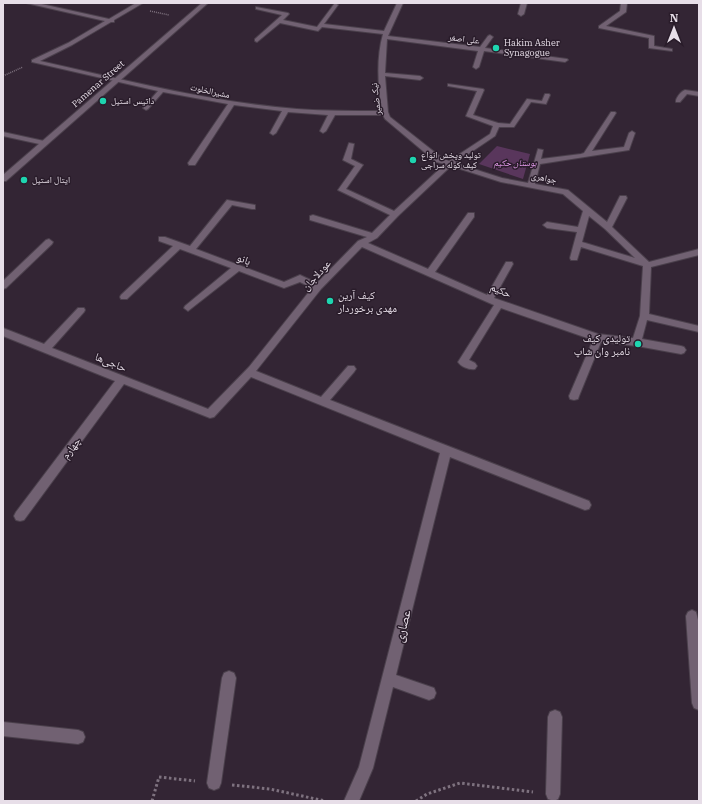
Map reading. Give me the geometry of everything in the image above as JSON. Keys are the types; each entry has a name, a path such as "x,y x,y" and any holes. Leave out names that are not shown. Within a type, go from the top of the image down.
{"street":[{"path":"29,3 111,21"},
{"path":"34,61 70,44 140,3"},
{"name":"Pamenar Street","path":"3,179 205,3"},
{"name":"نیک ضمیر","path":"400,3 386,35 382,74 385,113 392,123 428,152 439,160 450,163"},
{"path":"521,14 524,3"},
{"path":"624,3 623,12 601,27 652,37 651,47 670,50"},
{"path":"321,25 335,5"},
{"path":"257,40 286,14 258,8"},
{"name":"علی اصغر","path":"279,21 318,30 321,25 481,50 565,60"},
{"path":"476,67 481,50 490,37"},
{"name":"مشیرالخلوت","path":"34,61 231,104 285,111 332,114 385,113"},
{"path":"382,74 420,78"},
{"path":"450,85 481,90 469,116 497,125 512,126 529,100 544,103 547,95"},
{"path":"146,108 162,90"},
{"path":"678,101 685,92 699,94"},
{"path":"192,162 231,104"},
{"path":"273,133 285,111"},
{"path":"587,154 613,113"},
{"path":"323,131 332,114"},
{"path":"450,163 493,135 497,125"},
{"path":"537,162 576,158 587,154 627,149 632,133"},
{"path":"3,134 44,143"},
{"path":"351,144 347,160 359,165 342,190 395,214"},
{"path":"531,185 540,150"},
{"name":"جواهری","path":"450,163 501,180 565,192 608,227 647,265"},
{"name":"عودلاجان","path":"210,414 250,373 318,287 361,243 374,236 395,214 450,163"},
{"path":"608,227 623,198"},
{"path":"191,250 230,202 252,208"},
{"path":"574,258 587,210"},
{"path":"430,273 471,215"},
{"path":"313,218 374,236"},
{"path":"547,225 581,230"},
{"name":"بانو","path":"162,239 284,286 300,278 318,287"},
{"path":"3,286 49,242"},
{"name":"حکیم","path":"361,243 499,304 598,338 637,342 681,350"},
{"path":"578,243 647,265 699,252"},
{"path":"124,297 179,245"},
{"path":"489,299 509,264"},
{"path":"637,342 644,316 647,265"},
{"path":"188,308 238,268"},
{"path":"472,366 463,362 499,304"},
{"path":"45,349 81,310"},
{"path":"644,316 699,329"},
{"name":"حاجی‌ها","path":"3,332 210,414"},
{"path":"574,396 598,338"},
{"path":"323,402 351,369"},
{"path":"250,373 585,505"},
{"name":"چهارم","path":"20,516 122,379"},
{"name":"عصاری","path":"351,801 366,768 446,450"},
{"path":"692,616 699,703"},
{"path":"214,783 229,678"},
{"path":"388,679 429,693"},
{"path":"553,794 555,717"},
{"path":"3,728 78,737"}],"path":[{"path":"132,8 187,19"},
{"path":"3,76 34,61"},
{"path":"416,801 427,794 460,783 553,794"}],"green space":[{"name":"بوستان حکیم","path":"497,146 530,154 523,179 479,164"}],"place":[{"name":"Hakim Asher Synagogue","path":"496,48"},
{"name":"داتیس استیل","path":"103,101"},
{"name":"تولید وپخش انواع کیف کوله سراجی","path":"413,160"},
{"name":"ایتال استیل","path":"24,180"},
{"name":"کیف آرین مهدی برخوردار","path":"330,301"},
{"name":"تولیدی کیف نامبر وان شاپ","path":"638,344"}]}
